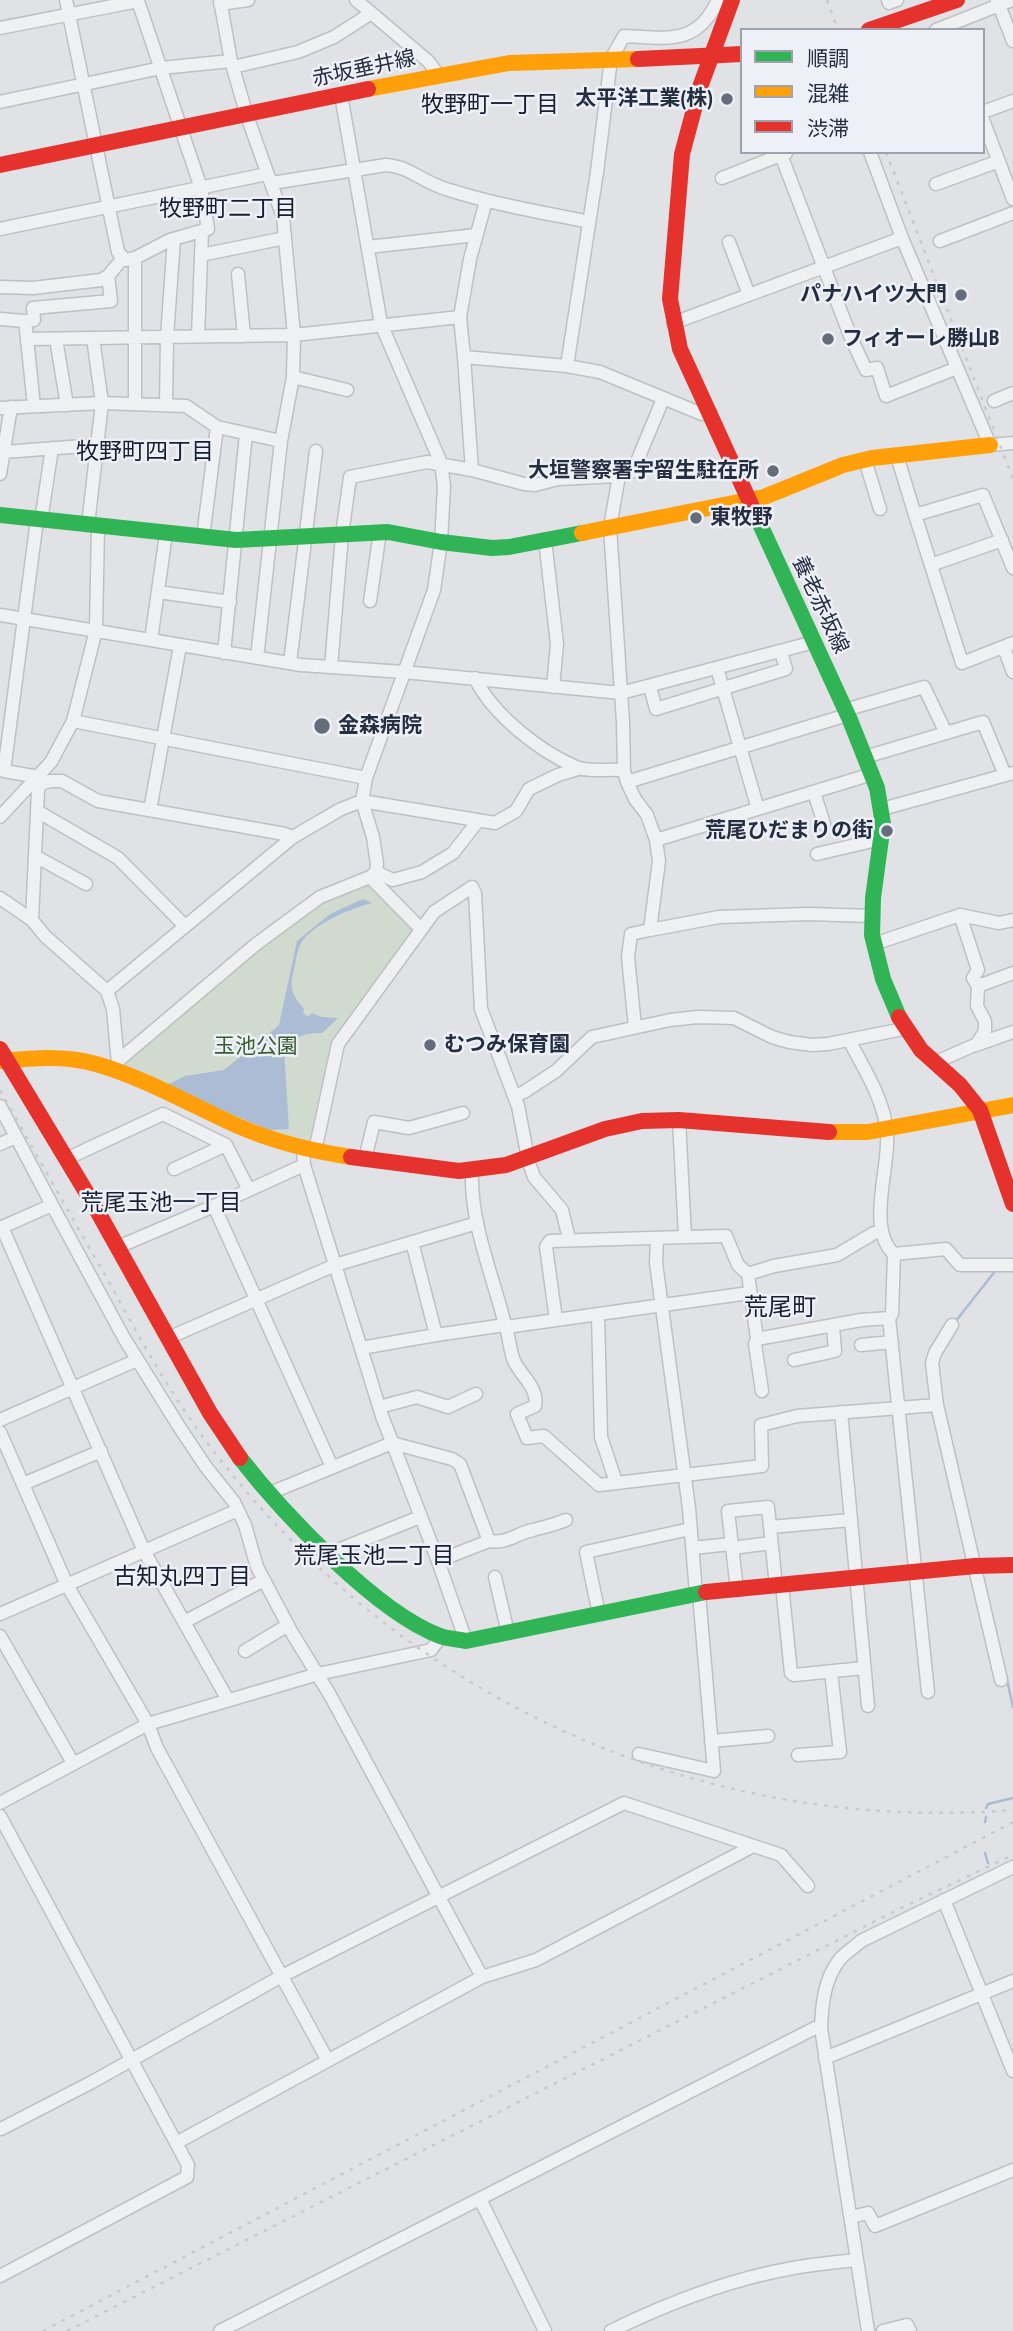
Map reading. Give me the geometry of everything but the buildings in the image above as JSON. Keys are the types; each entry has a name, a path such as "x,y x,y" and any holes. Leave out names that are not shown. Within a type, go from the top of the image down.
{"street":[{"path":"66,0 118,252 129,258"},
{"path":"248,0 220,2 232,64 247,116 283,217 294,335 293,377 281,441 257,658"},
{"path":"355,0 429,62 438,75"},
{"path":"567,366 611,59 624,36 673,38 696,31 715,8 718,0"},
{"name":"養老赤坂線","path":"732,0 700,87 682,154 670,299 673,323 681,349 873,774 882,810 872,916 874,944 888,991 905,1027 921,1050 965,1087 980,1110 1013,1204"},
{"path":"888,0 889,3 897,0"},
{"path":"947,0 948,27 998,3 1012,0"},
{"path":"875,28 957,0"},
{"path":"0,28 138,1 201,188 208,229 174,239 129,258 101,281 33,288 0,287"},
{"path":"998,3 1013,41"},
{"path":"0,102 161,68 232,64 298,52 334,37 370,14"},
{"name":"赤坂垂井線","path":"0,165 438,75 509,63 740,54"},
{"path":"341,95 381,324 442,463 444,486 441,542 434,590 366,778 362,801 373,837 377,864 373,874"},
{"path":"985,111 1013,101"},
{"path":"985,125 1013,199"},
{"path":"722,178 785,154 851,338 866,370 877,368 886,396 957,368"},
{"path":"871,154 902,238 990,445"},
{"path":"936,184 999,161"},
{"path":"0,229 201,188 386,165 399,165 442,188 486,201 589,222"},
{"path":"472,470 460,317 470,259 486,201"},
{"path":"940,241 1010,214"},
{"path":"198,336 202,231"},
{"path":"368,247 476,235"},
{"path":"201,255 285,238"},
{"path":"673,323 902,238"},
{"path":"166,405 167,337 174,239"},
{"path":"729,242 750,295"},
{"path":"129,258 135,338 135,403"},
{"path":"238,274 244,335"},
{"path":"0,319 33,320 33,308 111,301 108,276"},
{"path":"27,339 294,335 460,317"},
{"path":"25,321 34,406"},
{"path":"0,817 39,781 73,721 96,630 93,526 102,403 93,338"},
{"path":"56,339 67,405"},
{"path":"464,357 567,366 600,372 702,414 711,413"},
{"path":"293,377 347,390"},
{"path":"994,401 1013,393"},
{"path":"331,667 350,477 427,462 442,463 535,485 558,480 619,476 633,471 663,399"},
{"path":"0,474 4,452 5,408 102,403 186,406 217,427 281,441"},
{"path":"203,537 217,427"},
{"path":"224,653 246,434"},
{"path":"0,515 236,540 380,532 492,548 509,547 750,501 788,491 851,463 865,460 1013,443"},
{"path":"4,452 97,446"},
{"path":"52,449 4,745 4,771 33,776 39,781 62,781 98,801 293,837"},
{"path":"290,663 316,451"},
{"path":"897,456 962,663 1009,646 1013,672"},
{"path":"865,460 880,509"},
{"path":"619,476 610,527 626,782 647,815 656,840 659,861 650,930"},
{"path":"915,515 983,495 1013,568"},
{"path":"370,601 380,532"},
{"path":"151,640 166,534"},
{"path":"545,540 556,644 553,687"},
{"path":"931,565 1002,540"},
{"path":"158,592 230,602"},
{"path":"0,615 290,663 404,671 621,693 814,642"},
{"path":"150,810 180,646"},
{"path":"650,687 656,709 786,669 781,652"},
{"path":"717,668 758,809"},
{"path":"475,678 503,718 536,743 578,769"},
{"path":"626,782 739,749 924,687 946,733"},
{"path":"73,721 366,778"},
{"path":"865,757 983,722 1009,774 882,810"},
{"path":"107,991 293,837 341,809 362,801 478,821 499,822 516,811 529,789 558,775 578,769 619,770"},
{"path":"656,840 873,774"},
{"path":"32,920 39,781"},
{"path":"814,792 824,824"},
{"path":"37,811 118,858 185,926"},
{"path":"117,1066 255,945 320,897 373,874 393,880 422,872 453,853 478,821"},
{"path":"817,854 881,839"},
{"path":"35,856 86,884"},
{"path":"373,874 421,929"},
{"path":"466,1642 379,1407 335,1265 307,1155 338,1044 434,912 472,887 475,893 481,1009 514,1096 534,1177 562,1210 569,1239"},
{"path":"0,898 32,920 45,936 107,991 113,1009 117,1066"},
{"path":"635,1027 628,957 631,934 719,917 808,914 872,916"},
{"path":"960,915 978,970 973,978 978,986 977,1006 985,1021 985,1031 976,1045"},
{"path":"874,944 960,915 999,923 1013,920"},
{"path":"978,986 1013,973"},
{"path":"514,1096 556,1071 592,1037 682,1018 734,1018 772,1037 812,1045 849,1040 905,1027"},
{"path":"936,1062 1013,1032"},
{"path":"849,1040 877,1096 887,1130 881,1196 882,1231 888,1248 894,1254 892,1314 889,1318 928,1692"},
{"path":"2,1056 71,1059 117,1066 240,1127 307,1155 472,1171 506,1165 605,1129 642,1121 679,1121 845,1133 887,1130 1013,1105"},
{"path":"2,1056 118,1247 231,1447 299,1526 328,1554 373,1593 416,1625 440,1638 452,1642 466,1642 697,1593 975,1566 1013,1565"},
{"path":"0,1107 137,1360 206,1467 234,1502 264,1580 482,1977"},
{"path":"365,1159 374,1122 409,1128 463,1113"},
{"path":"66,1159 163,1114 226,1145 249,1190"},
{"path":"679,1121 685,1237"},
{"path":"0,1144 16,1137"},
{"path":"174,1169 226,1145"},
{"path":"118,1247 249,1190 307,1155"},
{"path":"472,1171 471,1186 477,1223 514,1361 530,1383 537,1400 535,1406 517,1413 527,1438 544,1436 599,1485 762,1466 761,1425 797,1416 937,1405"},
{"path":"52,1205 1,1227 144,1551 228,1700"},
{"path":"214,1206 332,1467"},
{"path":"168,1338 335,1265 477,1223"},
{"path":"748,1274 774,1265 837,1255 882,1231"},
{"path":"556,1320 546,1247 550,1241 726,1236 738,1265 748,1274 762,1391"},
{"path":"639,1754 714,1771 684,1475 656,1263 657,1239"},
{"path":"412,1242 436,1335"},
{"path":"894,1254 946,1249 960,1265 1013,1265"},
{"path":"361,1348 436,1335 749,1293"},
{"path":"598,1314 601,1437 616,1482"},
{"path":"757,1339 861,1320 889,1318"},
{"path":"952,1325 932,1363 937,1405 1001,1679"},
{"path":"794,1360 835,1351 833,1326"},
{"path":"861,1345 892,1342"},
{"path":"0,1420 137,1360"},
{"path":"379,1407 417,1397 447,1407 476,1394"},
{"path":"841,1412 869,1706"},
{"path":"0,1432 67,1585 148,1724 157,1748 327,2059"},
{"path":"270,1493 392,1443 452,1459 460,1464 489,1541"},
{"path":"23,1484 101,1451"},
{"path":"737,1590 728,1511 768,1507 791,1672 794,1675 864,1668"},
{"path":"0,1614 238,1510"},
{"path":"328,1554 420,1517"},
{"path":"438,1561 489,1541 498,1542 566,1520"},
{"path":"770,1527 851,1520"},
{"path":"599,1614 586,1552 690,1529"},
{"path":"692,1548 771,1543"},
{"path":"495,1577 508,1633"},
{"path":"184,1622 264,1580"},
{"path":"245,1651 288,1625"},
{"path":"0,1636 74,1763"},
{"path":"0,1803 148,1724 318,1674 431,1650 440,1638"},
{"path":"798,1755 840,1752 831,1672"},
{"path":"711,1741 768,1736"},
{"path":"1,2129 282,1976 439,1899 624,1803 781,1855 808,1886"},
{"path":"0,1816 188,2165 187,2177 0,2276"},
{"path":"176,2143 482,1977 536,1960 753,1846"},
{"path":"868,2331 825,2058 821,2028 822,1999 829,1978 840,1959 862,1941 1013,1867"},
{"path":"944,1900 1013,2071"},
{"path":"825,2058 1013,1981"},
{"path":"220,2331 814,2028 821,2028"},
{"path":"851,2217 868,2213 875,2226 1013,2170"},
{"path":"480,2199 545,2331"},
{"path":"611,2331 661,2307 748,2279 792,2268 857,2260"},
{"path":"883,2331 907,2325 909,2331"}],"green space":[{"name":"玉池公園","path":"369,879 418,929 336,1043 313,1148 119,1070 121,1061 322,898"}],"water":[{"path":"363,899 372,903 323,923 306,936 298,949 292,986 303,1012 307,1017 312,1013 338,1018 322,1033 301,1036 284,1050 289,1129 269,1130 165,1086 185,1076 224,1070 279,1025 297,941 330,914"}],"waterway":[{"path":"955,1322 996,1270"},
{"path":"1007,1680 1013,1707"},
{"path":"986,1808 988,1804 1013,1798"},
{"path":"985,1822 986,1817"},
{"path":"985,1853 988,1863"}],"railway":[{"path":"827,0 837,28"},
{"path":"887,154 1013,479"},
{"path":"0,1090 153,1361 203,1437 279,1528 365,1607 458,1675 560,1729 667,1771 779,1798 895,1812 1013,1810"},
{"path":"43,2331 1013,1822"},
{"path":"67,2331 899,1909 1013,1855"}],"traffic: fast":[{"path":"754,511 850,720 877,788 883,824 873,898 872,935 883,979 899,1017"},
{"path":"0,515 236,540 388,532 492,548 582,533"},
{"path":"240,1458 305,1532 360,1583 415,1624 443,1637 466,1641 706,1592"}],"traffic: slow":[{"path":"368,89 509,63 638,59"},
{"path":"582,533 764,497 843,465 872,458 990,445"},
{"path":"0,1061 60,1058 96,1064 150,1084 265,1137 351,1157"},
{"path":"829,1132 868,1132 1013,1105"}],"traffic: jam":[{"path":"732,0 700,87 682,154 670,299 680,349 754,511"},
{"path":"875,28 957,0"},
{"path":"638,59 740,54"},
{"path":"0,165 368,89"},
{"path":"899,1017 921,1050 960,1085 980,1110 1013,1204"},
{"path":"0,1049 94,1205 210,1413 240,1458"},
{"path":"351,1157 459,1171 506,1165 605,1129 642,1121 679,1120 829,1132"},
{"path":"706,1592 975,1566 1013,1565"}],"place":[{"name":"太平洋工業(株)","path":"727,99"},
{"name":"パナハイツ大門","path":"961,295"},
{"name":"フィオーレ勝山B","path":"828,339"},
{"name":"大垣警察署宇留生駐在所","path":"773,471"},
{"name":"東牧野","path":"696,518"},
{"name":"金森病院","path":"322,726"},
{"name":"荒尾ひだまりの街","path":"887,831"},
{"name":"むつみ保育園","path":"430,1045"}],"district":[{"name":"牧野町一丁目","path":"490,105"},
{"name":"牧野町二丁目","path":"228,209"},
{"name":"牧野町四丁目","path":"145,452"},
{"name":"荒尾玉池一丁目","path":"161,1203"},
{"name":"荒尾町","path":"780,1308"},
{"name":"荒尾玉池二丁目","path":"374,1556"},
{"name":"古知丸四丁目","path":"182,1577"}]}
